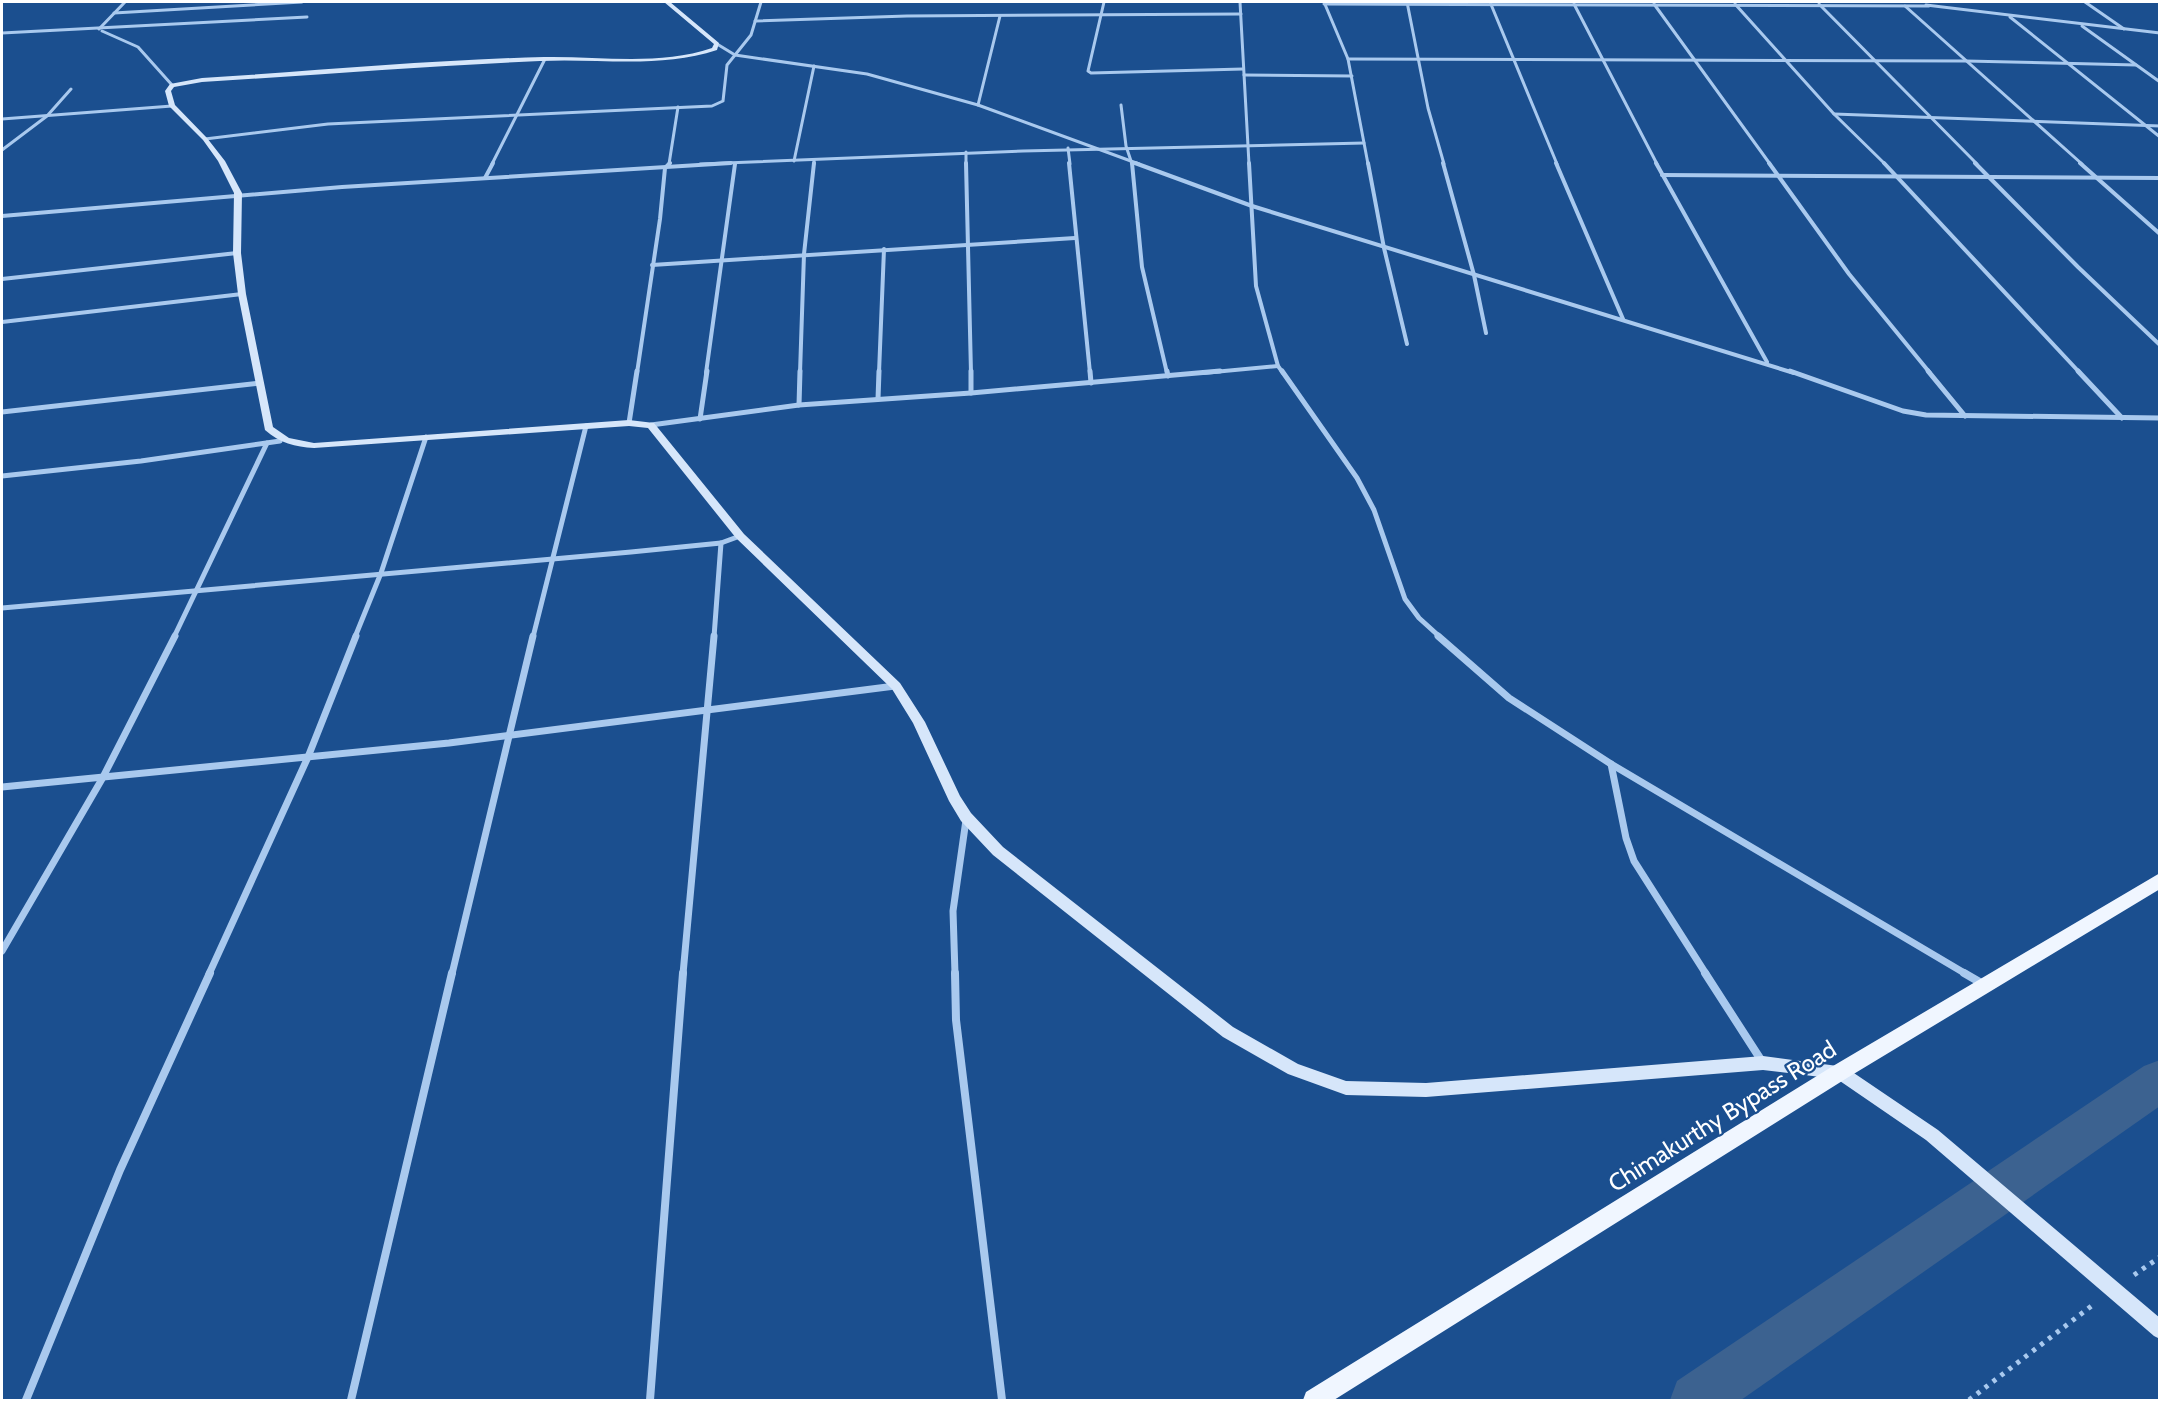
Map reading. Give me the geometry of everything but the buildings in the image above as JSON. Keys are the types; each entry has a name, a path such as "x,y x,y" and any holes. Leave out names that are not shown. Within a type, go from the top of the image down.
{"main road":[{"path":"666,2 717,44 715,50 680,57 545,59 201,80 172,85 168,91 172,106 205,139 221,161 238,193 237,253 242,294 268,428 274,442 304,445 629,423 651,425 740,536 896,686 919,722 954,798 966,817 998,851 1228,1032 1293,1069 1346,1088 1426,1090 1763,1064 1840,1072 1932,1135 2160,1330"},
{"name":"Chimakurthy Bypass Road","path":"1314,1401 1840,1072 2160,880"}],"street":[{"path":"99,29 125,2"},
{"path":"114,13 302,2"},
{"path":"205,139 328,124 720,104 723,100 727,65 751,35 761,2"},
{"path":"1104,2 1088,71 1091,73 1244,72 1352,76"},
{"path":"1240,2 1256,286 1278,366 1356,478 1374,510 1405,599 1419,618 1509,698 1611,764 1985,985"},
{"path":"2085,2 2125,29"},
{"path":"1407,344 1384,248 1348,59 1324,3 1903,4 2160,33"},
{"path":"1407,3 1428,108 1474,275 1486,333"},
{"path":"1490,3 1623,319"},
{"path":"1574,3 1662,175 1767,363"},
{"path":"1653,3 1849,274 1965,416"},
{"path":"1735,3 1834,114 1898,177 2122,418"},
{"path":"1818,4 2078,267 2160,345"},
{"path":"1903,4 2160,234"},
{"path":"755,21 1241,14"},
{"path":"978,105 999,16"},
{"path":"2008,16 2160,137"},
{"path":"2,33 307,17"},
{"path":"2080,24 2160,82"},
{"path":"99,29 138,47 172,85"},
{"path":"717,44 735,55 867,74 978,105 1252,207 1767,363 1904,411 1926,416 2160,418"},
{"path":"485,178 545,59"},
{"path":"1348,59 1966,61 2136,65"},
{"path":"794,161 814,66"},
{"path":"2,150 47,116 72,89"},
{"path":"1121,105 1126,146 1132,164 1142,267 1168,376"},
{"path":"2,120 172,106"},
{"path":"629,423 660,219 665,168 670,163 678,107"},
{"path":"1834,114 2160,126"},
{"path":"2,216 238,193 735,164 1087,147 1364,143"},
{"path":"1068,148 1091,383"},
{"path":"966,152 971,393"},
{"path":"799,405 804,254 814,160"},
{"path":"700,419 735,164"},
{"path":"1662,175 2160,178"},
{"path":"652,266 804,254 1075,238"},
{"path":"878,399 884,249"},
{"path":"2,279 237,253"},
{"path":"2,322 242,294"},
{"path":"651,425 799,405 971,393 1278,366"},
{"path":"2,412 260,383"},
{"path":"351,1401 508,735 586,426"},
{"path":"26,1401 120,1170 308,757 381,573 426,437"},
{"path":"2,476 73,471 274,442"},
{"path":"2,951 102,779 274,442"},
{"path":"2,608 381,573 552,560 721,543 740,536"},
{"path":"650,1401 675,1063 708,712 721,543"},
{"path":"2,787 102,779 508,735 708,712 896,686"},
{"path":"1611,764 1626,838 1634,861 1763,1064"},
{"path":"966,817 953,911 956,1020 1002,1401"}],"path":[{"path":"1969,1401 2114,1289"}],"waterway":[{"path":"1696,1400 2160,1080"}]}
